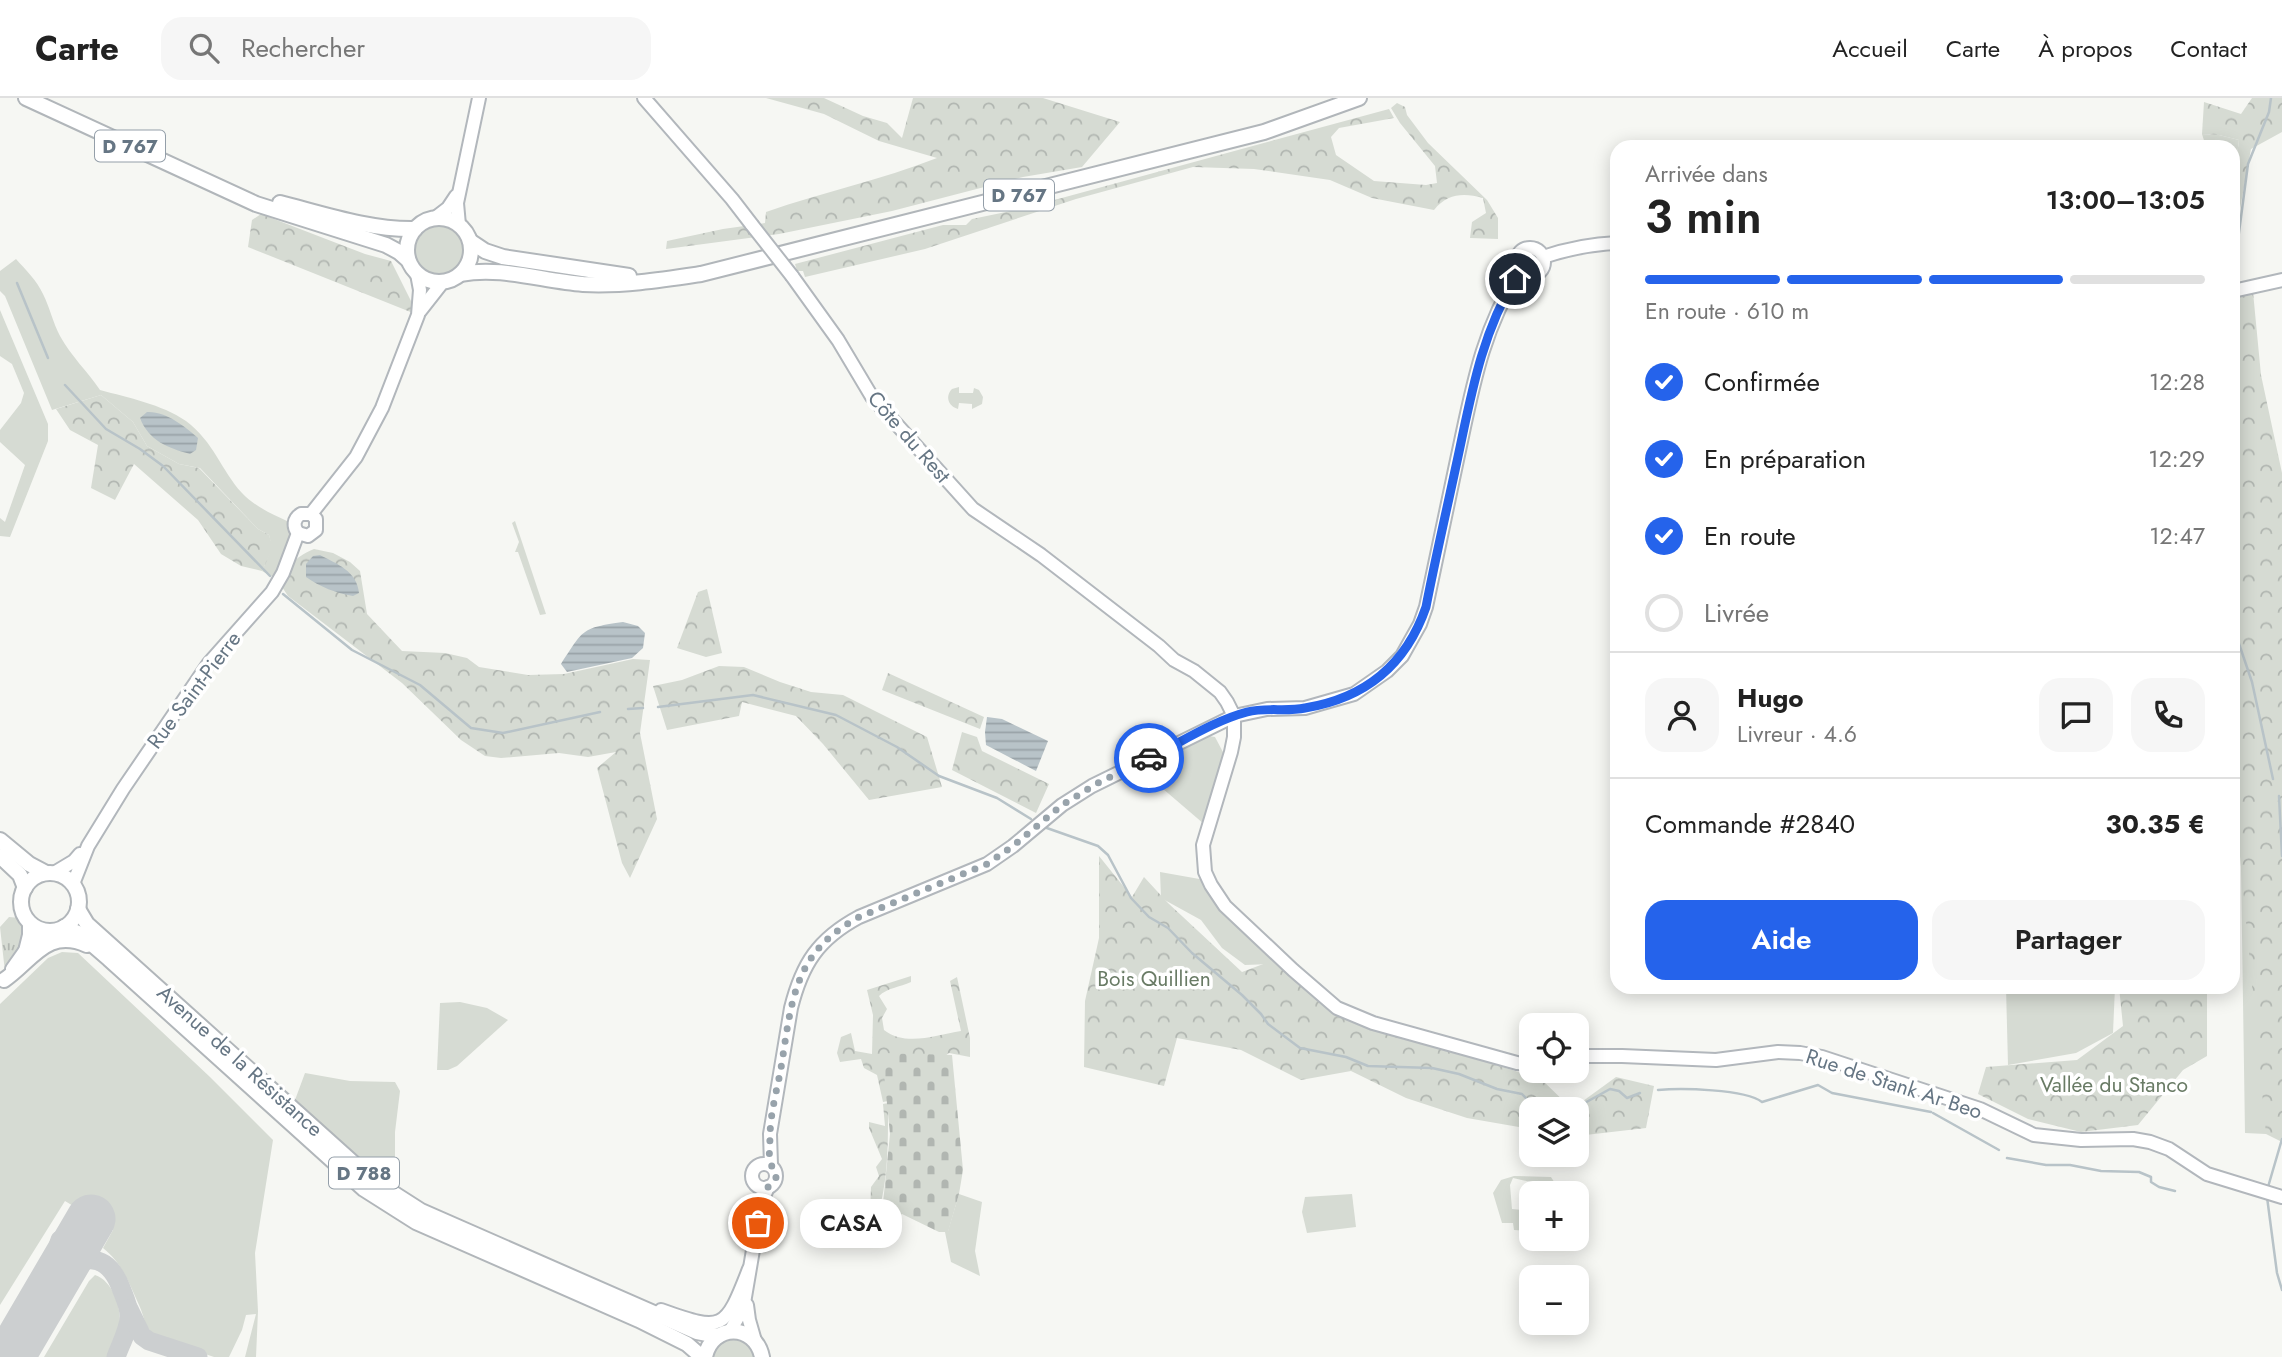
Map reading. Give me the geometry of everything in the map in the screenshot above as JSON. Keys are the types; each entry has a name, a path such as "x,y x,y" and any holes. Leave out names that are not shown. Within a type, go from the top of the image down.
{"main road":[{"name":"D 767","path":"26,98 278,212 386,245 408,260"},
{"path":"417,274 429,281 442,282 461,274 470,259 470,241 459,225 457,203 479,98"},
{"name":"Côte du Rest","path":"644,98 792,276 838,340 872,397 974,509 1041,555 1174,660 1212,685 1227,702 1234,716"},
{"name":"D 767","path":"461,274 492,272 564,282 604,284 649,282 739,266 1264,132 1359,98"},
{"path":"418,315 420,290 417,274 408,260 407,243 415,229 448,208 460,190"},
{"name":"D 767","path":"234,192 368,223 398,229 415,229"},
{"path":"435,218 446,219 459,225"},
{"name":"D 767","path":"470,241 494,254 544,264 614,275 676,278"},
{"path":"1543,257 1592,244 1610,243"},
{"path":"1522,250 1536,250 1543,257 1543,267 1538,274 1529,276 1519,272 1516,258 1522,250"},
{"path":"704,1357 708,1346 724,1334 743,1309 761,1203 776,1175 771,1166 770,1134 796,988 807,962 824,942 845,925 987,864 1062,805 1092,786 1234,716 1267,709 1305,708 1354,694 1387,671 1407,648 1426,607 1475,377 1487,335 1501,302 1519,272"},
{"path":"2240,289 2282,280"},
{"path":"418,315 442,282"},
{"name":"Rue Saint-Pierre","path":"73,884 76,870 88,846 196,680 219,650 272,592 283,573 298,533 308,536 316,530 316,519 311,514 367,440 418,315"},
{"path":"1234,716 1234,737 1203,845 1205,872 1225,906 1337,1008 1353,1016 1519,1063"},
{"path":"0,840 29,864 64,877 73,884 78,896 78,909 74,919 64,927 48,931 24,952 2,983"},
{"name":"Rue Saint-Pierre","path":"50,873 74,861 88,846"},
{"path":"0,856 20,875 24,888 21,905 29,922 29,935 24,952"},
{"path":"24,888 32,879 50,873"},
{"name":"Avenue de la Résistance","path":"78,909 87,924 371,1179 421,1210 697,1332 744,1333 755,1340"},
{"path":"29,922 48,931"},
{"name":"Avenue de la Résistance","path":"64,927 80,934 364,1189 389,1207 416,1222 639,1320 687,1344 704,1357"},
{"path":"2,983 42,947 59,940 83,943 108,959"},
{"name":"Rue de Stank Ar Beo","path":"1589,1056 1716,1060 1778,1052 1822,1057 1980,1109 2034,1135 2081,1140 2133,1139 2150,1142 2169,1149 2207,1174 2282,1197"},
{"path":"753,1248 756,1199 752,1173 770,1134"},
{"path":"756,1166 763,1163 771,1166"},
{"path":"754,1183 761,1188 768,1187"},
{"path":"601,1288 700,1324 710,1324 721,1320 735,1305 749,1269"},
{"path":"749,1269 747,1310 762,1357"}],"green space":[{"path":"766,98 824,98 863,116 887,123 902,138 913,98 1043,98 1120,122 1082,167 1023,177 892,211 779,234 666,249 667,241 765,223 766,212 937,158 879,141 824,114"},
{"path":"2252,98 2282,98 2282,132 2251,149 2240,209 2240,140 2202,134 2204,102 2241,114"},
{"path":"1397,103 1405,107 1407,115 1428,143 1487,200 1498,218 1498,239 1470,238 1472,222 1486,213 1483,198 1469,195 1451,197 1434,210 1372,198 1330,180 1254,169 1193,167 1076,199 925,249 805,277 803,271 797,271 795,264 943,225 966,225 972,219 1025,208 1389,109 1394,118 1339,128 1331,137 1336,155 1374,181 1426,185 1437,183 1435,166 1391,108"},
{"path":"2202,134 2239,140 2204,140"},
{"path":"261,214 365,254 391,261 418,315 248,247 252,220"},
{"path":"440,226 458,233 465,251 458,269 440,276 422,269 415,251 422,233"},
{"path":"16,259 41,289 64,343 100,390 155,406 186,421 204,438 247,498 287,521 291,538 273,577 262,571 272,548 269,535 258,529 200,468 179,464 147,446 133,422 101,395 52,410 5,296 0,291 0,271"},
{"path":"2253,292 2261,375 2282,473 2282,1142 2266,1134 2240,856 2240,296"},
{"path":"0,310 48,424 48,441 10,537 0,536 0,518 5,522 25,465 0,442 0,430 21,403 24,393 12,364 0,356"},
{"path":"959,387 959,393 973,393 974,388 979,390 983,397 982,404 972,409 972,404 959,403 958,409 952,406 949,395 952,389"},
{"path":"101,395 133,422 147,446 179,464 199,468 258,529 269,535 273,548 262,571 241,566 221,554 198,520 134,464 115,500 91,488 98,445 70,430 56,409"},
{"path":"515,521 546,614 540,615 518,552 515,552 519,542 512,523"},
{"path":"314,549 333,553 360,571 367,614 402,651 445,653 467,658 479,667 528,675 564,674 633,659 650,660 640,733 657,819 630,878 622,863 597,768 616,752 588,757 559,753 501,758 485,756 461,740 402,683 288,596 282,587 290,568 296,559"},
{"path":"707,589 722,653 706,657 677,648 698,592"},
{"path":"719,666 744,667 811,692 843,695 927,737 942,787 869,800 796,716 742,702 739,716 667,730 653,686 682,680"},
{"path":"888,673 984,717 980,729 882,690"},
{"path":"2240,693 2282,824 2282,933 2266,1134 2245,1133"},
{"path":"962,732 977,737 982,751 1049,784 1036,813 952,770"},
{"path":"1209,736 1215,737 1224,754 1204,824 1141,770"},
{"name":"Bois Quillien","path":"1099,856 1132,897 1144,877 1242,972 1277,959 1366,1025 1519,1072 1519,1083 1545,1083 1560,1097 1519,1097 1519,1127 1467,1118 1406,1098 1351,1071 1301,1080 1241,1050 1177,1038 1164,1086 1084,1067 1085,1001 1099,938"},
{"path":"1160,872 1205,880 1277,959 1271,964 1245,965 1222,948 1201,920 1161,898"},
{"path":"9,917 20,918 24,926 25,940 5,972 0,927"},
{"path":"62,952 78,953 273,1140 255,1253 258,1311 256,1357 245,1357 256,1314 246,1315 229,1357 214,1357 153,1334 147,1327 120,1267 103,1248 113,1230 65,1201 0,1305 0,1004 48,958"},
{"path":"911,976 911,982 879,996 887,1009 882,1018 884,1030 911,1039 961,1031 950,981 957,977 970,1038 970,1057 949,1053 888,1101 883,1102 877,1075 864,1068 861,1059 840,1062 837,1053 841,1037 851,1033 855,1051 872,1054 873,1015 867,990"},
{"path":"2006,994 2115,994 2113,1033 2076,1053 2008,1065"},
{"name":"Vallée du Stanco","path":"2120,994 2207,994 2207,1056 2183,1070 2138,1125 2081,1132 2028,1119 1978,1094 1986,1067 2077,1060 2123,1026"},
{"path":"460,1002 487,1008 508,1020 457,1066 448,1070 437,1070 440,1003"},
{"path":"882,1053 952,1055 963,1170 948,1232 939,1232 902,1214 899,1216 882,1213 890,1134"},
{"path":"305,1073 350,1081 395,1082 400,1091 395,1132 395,1189 295,1100"},
{"name":"Bois Quillien","path":"1616,1077 1654,1086 1646,1128 1589,1135 1588,1097"},
{"path":"888,1103 886,1177 876,1220 870,1216 871,1187 879,1176 876,1167 882,1159 869,1122 885,1126 883,1104"},
{"path":"1514,1176 1551,1177 1554,1181 1513,1178 1510,1185 1512,1209 1519,1210 1519,1230 1514,1230 1513,1223 1502,1223 1493,1193 1501,1180"},
{"path":"959,1194 982,1202 975,1251 980,1276 951,1262 945,1232 948,1231"},
{"path":"1352,1194 1356,1227 1307,1233 1302,1212 1305,1197"},
{"path":"95,1275 111,1289 118,1304 118,1330 107,1357 44,1357 89,1281"},
{"path":"733,1337 746,1340 757,1357 710,1357 715,1346"}],"shaded area":[{"path":"147,412 161,414 187,429 198,438 196,450 190,454 182,452 154,438 140,418"},
{"path":"320,555 350,574 359,593 353,596 340,593 306,577 306,564 313,556"},
{"path":"623,622 638,626 645,633 643,648 632,658 567,672 561,664 585,632 599,626"},
{"path":"987,717 1002,719 1048,741 1036,771 986,745"}],"waterway":[{"path":"2240,225 2248,164 2269,112 2271,98"},
{"path":"17,283 48,358"},
{"path":"65,385 106,429 163,466 270,576"},
{"path":"283,594 352,650 420,685 471,728 503,733 600,712"},
{"path":"2240,647 2252,682 2273,779"},
{"path":"658,707 753,695 836,715 897,747 939,776 997,798 1031,819"},
{"path":"628,709 643,708"},
{"path":"2279,796 2282,856"},
{"path":"1044,827 1098,846 1108,855 1131,898 1149,917 1168,928 1192,953 1242,995 1268,1024 1300,1048 1346,1057 1368,1066 1432,1068 1459,1074 1525,1097"},
{"path":"1658,1090 1697,1089 1728,1092 1762,1102 1818,1085 1832,1093 1931,1112"},
{"path":"1589,1101 1610,1089 1619,1091 1627,1098 1640,1093"},
{"path":"1933,1113 1999,1150"},
{"path":"2268,1187 2282,1139"},
{"path":"2007,1158 2101,1171 2139,1172 2151,1177 2151,1182 2159,1187 2175,1191"},
{"path":"2267,1197 2277,1273 2282,1290"}],"taxiway":[{"path":"54,1282 60,1240 71,1239 80,1246 83,1255 80,1262"},
{"path":"54,1282 82,1261 100,1262 115,1275 129,1315 116,1357"},
{"path":"129,1309 142,1336 149,1341 198,1357"}],"runway":[{"path":"10,1357 91,1219"}],"way so far":[{"path":"758,1223 761,1203 768,1187 776,1179 771,1166 770,1134 791,1008 801,975 817,948 859,917 987,864 1062,805 1098,783 1149,758"}],"place":[{"name":"CASA","path":"758,1223"}],"route":[{"path":"1149,758 1234,716 1267,709 1305,708 1354,694 1371,684 1402,656 1426,607 1475,377 1487,335 1501,302 1515,279"}]}
